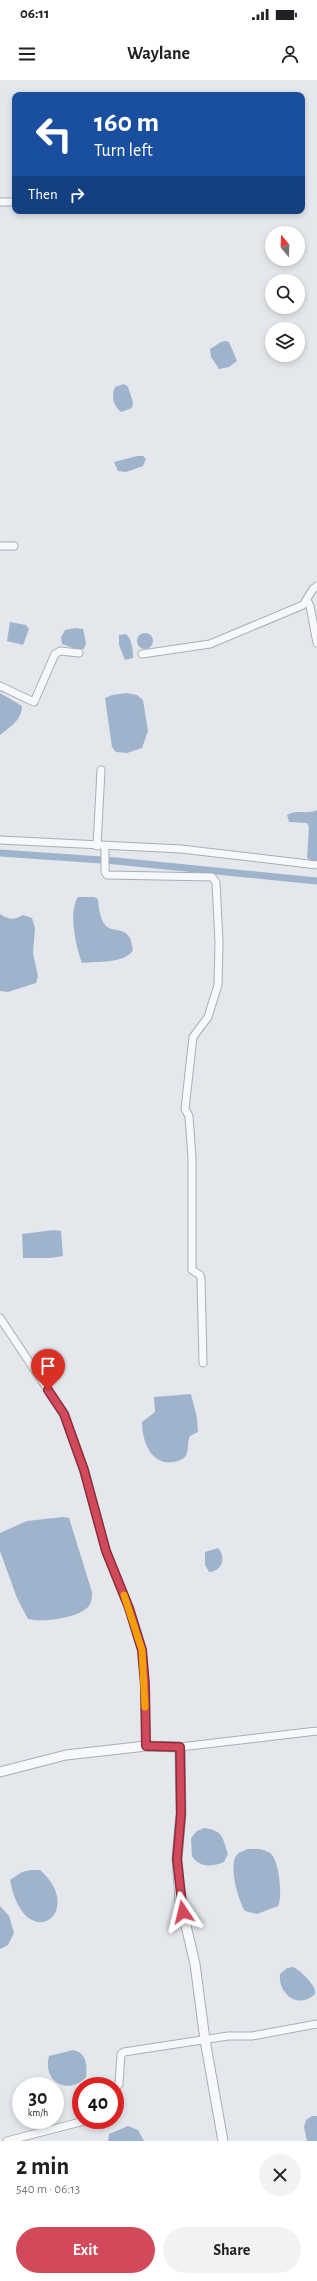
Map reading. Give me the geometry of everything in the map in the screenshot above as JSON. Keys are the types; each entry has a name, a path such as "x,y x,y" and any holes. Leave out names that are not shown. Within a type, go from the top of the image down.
{"street":[{"path":"0,202 12,202"},
{"path":"0,546 14,546"},
{"path":"142,654 210,644 303,606 313,589 317,586"},
{"path":"307,600 310,606 317,643"},
{"path":"0,686 34,702 55,654 60,651 79,653"},
{"path":"97,846 101,770"},
{"path":"0,840 97,846 105,850 180,849 317,865"},
{"path":"105,850 107,875 212,877 216,882 220,942 218,985 208,1017 193,1037 185,1109 189,1116 192,1158 192,1270 200,1275 201,1279 203,1363"},
{"path":"0,1318 64,1414 84,1470 106,1551 129,1608 142,1650 145,1685 146,1746"},
{"path":"0,1772 66,1755 146,1746 180,1747 317,1731"},
{"path":"180,1747 181,1814 177,1859 180,1900 195,1964 205,2040 223,2141"},
{"path":"120,2077 122,2053 228,2036 252,2036 317,2024"},
{"path":"7,2141 72,2124"}],"water":[{"path":"221,342 229,342 237,361 229,367 219,369 211,357 210,349"},
{"path":"124,384 128,387 133,402 132,408 121,412 116,407 113,394 115,387"},
{"path":"137,456 143,456 146,459 143,466 126,472 118,471 114,462"},
{"path":"10,622 26,625 29,629 23,645 7,641"},
{"path":"75,628 83,629 86,643 84,649 76,649 62,644 61,637 65,630"},
{"path":"145,633 151,635 153,641 151,647 145,649 139,647 137,641 139,635"},
{"path":"126,634 131,642 133,658 125,660 119,645 119,635"},
{"path":"0,693 22,706 18,719 0,735"},
{"path":"127,693 137,695 143,700 148,731 142,748 127,753 116,752 112,747 105,698 112,695"},
{"path":"317,810 317,863 307,858 309,827 307,823 289,822 287,815 295,812 309,812"},
{"path":"78,897 94,897 98,899 100,913 103,922 107,927 122,931 130,938 133,950 129,954 124,958 117,960 82,963 75,939 73,920 75,903"},
{"path":"0,914 12,919 23,915 32,918 35,928 33,953 38,976 36,983 8,992 0,991"},
{"path":"54,1230 61,1231 63,1256 51,1258 23,1258 22,1234"},
{"path":"191,1394 197,1418 198,1432 190,1436 187,1452 184,1458 174,1462 159,1460 149,1451 142,1429 142,1422 155,1412 154,1397"},
{"path":"63,1517 69,1518 92,1592 91,1602 83,1611 68,1617 50,1620 28,1619 17,1598 0,1551 0,1533 27,1521"},
{"path":"218,1548 222,1555 222,1563 217,1569 209,1572 205,1565 205,1552"},
{"path":"204,1828 211,1829 219,1833 223,1839 228,1854 224,1862 215,1865 206,1865 199,1863 192,1856 191,1838 197,1831"},
{"path":"248,1849 257,1849 270,1853 276,1862 278,1870 280,1894 278,1906 257,1914 245,1911 242,1906 237,1893 233,1870 236,1856"},
{"path":"40,1870 53,1886 58,1901 55,1912 48,1920 38,1922 27,1917 17,1903 10,1880 22,1872"},
{"path":"0,1906 9,1916 14,1933 8,1945 0,1949"},
{"path":"293,1967 304,1975 311,1983 315,1991 315,1994 309,1999 296,2000 290,1998 282,1988 280,1974 287,1968"},
{"path":"73,2050 78,2052 84,2057 85,2060 86,2077 72,2077 72,2085 64,2086 64,2077 52,2077 49,2073 49,2056"},
{"path":"312,2116 317,2116 317,2141 307,2141 304,2127 306,2120"},
{"path":"128,2126 138,2130 144,2141 108,2141 109,2134 124,2129"}],"waterway":[{"path":"0,853 116,861 317,881"}],"slow traffic":[{"path":"124,1595 142,1650 145,1707"}],"route":[{"path":"48,1390 64,1414 84,1470 106,1551 129,1608 142,1650 145,1685 146,1746 180,1747 181,1814 177,1859 180,1900 183,1912"}]}
